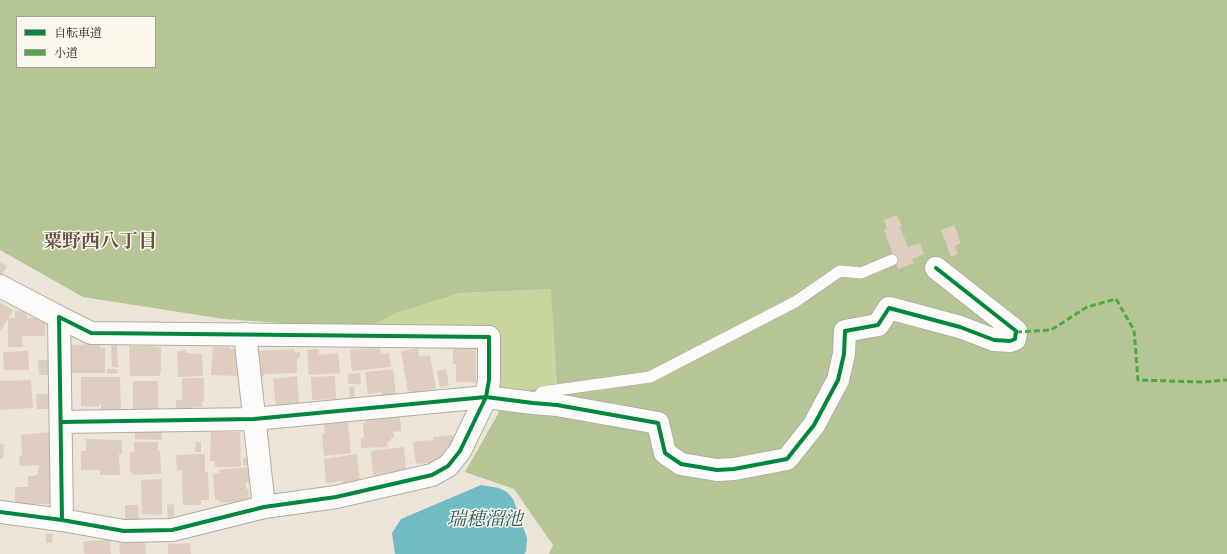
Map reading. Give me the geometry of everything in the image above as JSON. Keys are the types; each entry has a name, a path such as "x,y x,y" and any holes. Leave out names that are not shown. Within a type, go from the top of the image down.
{"street":[{"path":"61,422 254,419 486,397 557,405 658,423 665,453 681,464 734,469 787,459 814,425 838,380 844,354 844,331 878,325 889,308 960,326 994,340 1010,341 1016,339 1016,331 936,268"},
{"path":"0,286 91,333 489,337 489,380 486,397 460,451 448,466 432,475 336,497 264,507 172,530 124,531 62,520 0,512"},
{"path":"59,317 62,520"},
{"path":"245,334 264,507"}],"lane":[{"path":"532,403 542,392 650,377 795,302 840,271 861,273 892,260"}],"green space":[{"path":"0,0 1227,0 1227,554 549,554 553,545 514,489 465,472 498,414 504,392 557,387 551,289 461,293 396,313 367,329 224,319 83,297 0,250"},
{"path":"552,289 557,387 504,392 498,388 496,331 367,329 396,313 461,293"}],"water":[{"name":"瑞穂溜池","path":"481,485 499,488 507,492 513,499 527,538 526,552 524,554 395,554 392,533 401,519"}],"building":[{"path":"897,215 908,247 920,243 924,254 912,259 914,263 898,269 884,230 887,229 884,220"},
{"path":"954,225 961,243 955,246 958,254 951,257 941,230"},
{"path":"0,262 7,266 0,279"},
{"path":"0,303 13,310 0,332"},
{"path":"15,311 27,311 27,318 45,318 45,336 22,336 23,347 8,347 8,318 15,318"},
{"path":"100,344 100,348 105,348 105,373 70,373 70,345"},
{"path":"111,345 117,345 118,367 112,367"},
{"path":"129,346 161,347 160,376 130,376"},
{"path":"213,347 230,347 230,349 237,349 239,376 211,375"},
{"path":"380,347 381,354 389,353 391,367 352,371 350,350"},
{"path":"418,348 419,357 430,355 436,389 411,393 411,391 408,392 401,351"},
{"path":"453,348 476,348 476,382 456,382 456,364 453,364"},
{"path":"295,349 295,352 300,352 300,358 297,358 297,373 264,374 264,376 260,377 259,351"},
{"path":"319,349 319,355 338,353 340,373 309,375 307,350"},
{"path":"186,350 186,353 202,354 203,376 178,377 177,351"},
{"path":"28,351 29,370 4,370 3,352"},
{"path":"38,360 52,360 52,375 39,375"},
{"path":"107,369 117,369 118,373 107,374"},
{"path":"393,369 396,395 382,396 382,392 368,394 365,372"},
{"path":"446,369 449,386 440,387 437,371"},
{"path":"360,373 361,384 348,384 348,374"},
{"path":"297,376 299,403 276,405 273,379"},
{"path":"335,376 336,399 312,400 311,377"},
{"path":"81,377 120,377 121,412 101,413 101,404 99,404 99,407 81,406"},
{"path":"182,378 204,378 204,402 202,402 202,407 194,407 194,410 176,410 176,400 182,400"},
{"path":"31,380 33,408 0,410 0,381"},
{"path":"133,381 158,381 158,410 133,410"},
{"path":"349,387 354,387 355,398 350,399"},
{"path":"36,394 49,394 50,409 37,409"},
{"path":"400,417 401,431 393,432 394,438 391,438 391,441 387,442 388,447 361,448 361,438 364,438 363,423 366,423 366,420"},
{"path":"348,422 351,453 324,456 322,435 325,434 324,424"},
{"path":"51,432 53,504 15,504 15,487 28,487 28,476 38,475 39,469 39,465 20,466 19,456 22,456 21,435"},
{"path":"135,432 162,432 162,440 135,439"},
{"path":"211,432 240,432 241,467 215,467 215,461 210,461"},
{"path":"453,435 453,441 448,450 445,450 443,458 438,458 438,462 416,464 413,442 433,440 433,437"},
{"path":"86,439 122,440 122,454 119,454 120,475 100,475 100,470 81,470 81,451 86,451"},
{"path":"134,442 158,442 161,474 133,475 134,473 130,473 130,452 134,452"},
{"path":"196,442 201,442 201,452 195,452"},
{"path":"0,444 4,445 3,459 0,459"},
{"path":"404,447 406,471 373,475 371,451"},
{"path":"205,454 205,473 208,472 209,500 201,500 201,505 183,505 182,470 177,471 176,455"},
{"path":"357,454 360,482 343,483 343,481 326,483 324,459"},
{"path":"243,458 250,459 250,466 243,465"},
{"path":"250,467 252,482 246,482 249,501 220,503 219,500 215,500 213,474 219,473 219,470"},
{"path":"162,479 162,515 142,514 141,480"},
{"path":"174,504 174,519 168,519 167,505"},
{"path":"125,505 138,505 139,519 125,519"},
{"path":"46,534 53,534 52,543 46,543"},
{"path":"110,539 111,554 84,553 83,542"},
{"path":"145,541 146,554 120,554 119,543"},
{"path":"190,543 191,554 168,554 168,544"}],"marked path":[{"path":"1016,332 1051,330 1087,307 1116,299 1134,330 1138,380 1203,382 1227,380"}],"cycle path":[{"path":"61,422 254,419 486,397 557,405 658,423 665,453 681,464 717,470 734,469 787,459 814,425 838,380 844,354 845,331 878,325 889,308 960,327 994,340 1010,341 1015,339 1016,331 936,268"},
{"path":"0,512 62,520 124,531 172,530 264,507 336,497 432,475 448,466 460,451 486,397 489,380 489,337 91,333 59,317 62,520"}],"district":[{"name":"粟野西八丁目","path":"100,242"}]}
